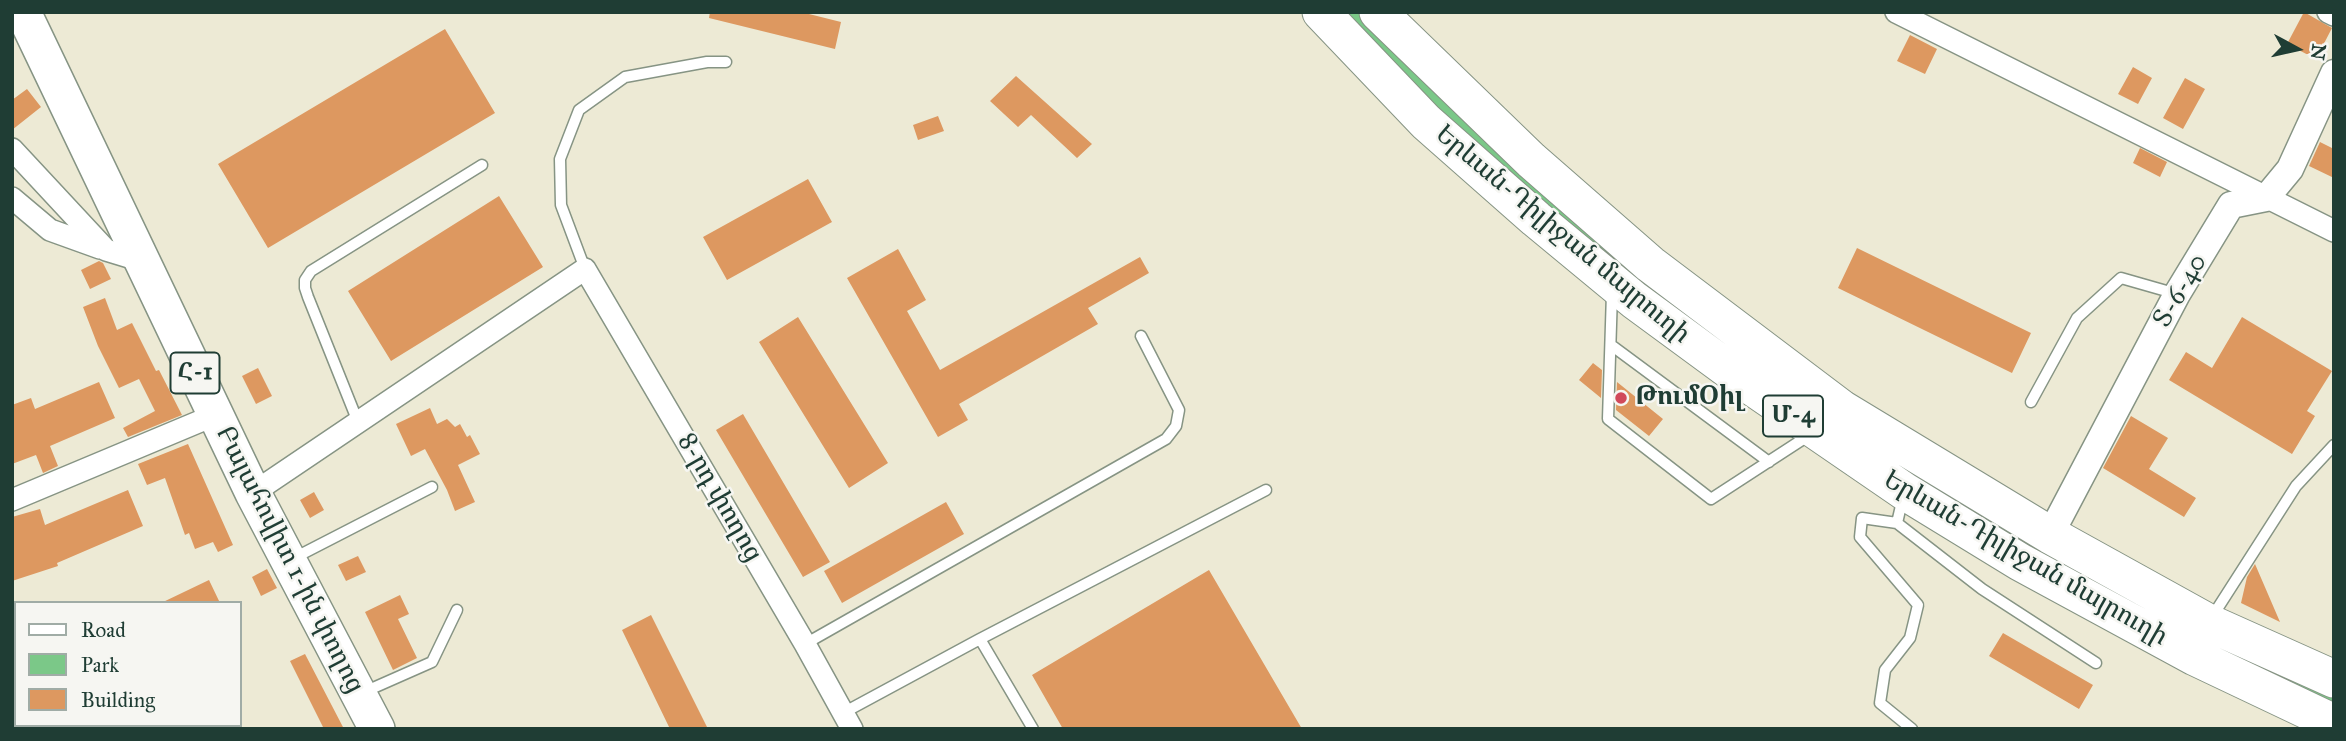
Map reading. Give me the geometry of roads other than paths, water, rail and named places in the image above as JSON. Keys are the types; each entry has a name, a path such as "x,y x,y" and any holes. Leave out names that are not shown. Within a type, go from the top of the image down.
{"highway":[{"name":"Երևան-Դիլիջան մայրուղի","path":"1321,12 1426,122 1536,219 1613,283 1816,431 1900,507 2020,562 2160,638 2334,723"},
{"name":"Երևան-Դիլիջան մայրուղի","path":"1377,12 1531,160 1650,264 1842,409 2050,535 2209,623 2334,679"}],"main road":[{"name":"Բալահովիտ 1-ին փողոց","path":"23,12 253,493 377,729"}],"street":[{"path":"1896,12 2334,231"},
{"path":"2328,12 2334,15"},
{"path":"2266,198 2290,169 2334,73"},
{"path":"12,149 106,250"},
{"path":"12,198 50,230 142,261"},
{"name":"Տ-6-40","path":"2050,535 2177,294 2231,205 2266,198"},
{"path":"253,493 584,269"},
{"name":"8-րդ փողոց","path":"584,269 805,644 847,721"},
{"path":"12,500 215,415"}],"lane":[{"path":"584,269 561,205 561,159 579,110 625,77 726,61"},
{"path":"358,422 308,297 306,280 311,271 482,165"},
{"path":"2031,402 2077,317 2121,278 2177,294"},
{"path":"1613,283 1608,419 1711,499 1816,431"},
{"path":"805,644 1166,439 1176,426 1179,410 1141,336"},
{"path":"1611,345 1769,461"},
{"path":"2209,623 2296,486 2334,445"},
{"path":"288,560 432,486"},
{"path":"847,721 980,639 1266,490"},
{"path":"1912,729 1880,703 1885,670 1910,638 1918,605 1860,537 1862,518 1900,507 1982,589 2096,663"},
{"path":"358,694 432,662 457,610"},
{"path":"980,639 1033,729"}],"place":[{"name":"ԹումՕիլ","path":"1621,398"}]}
